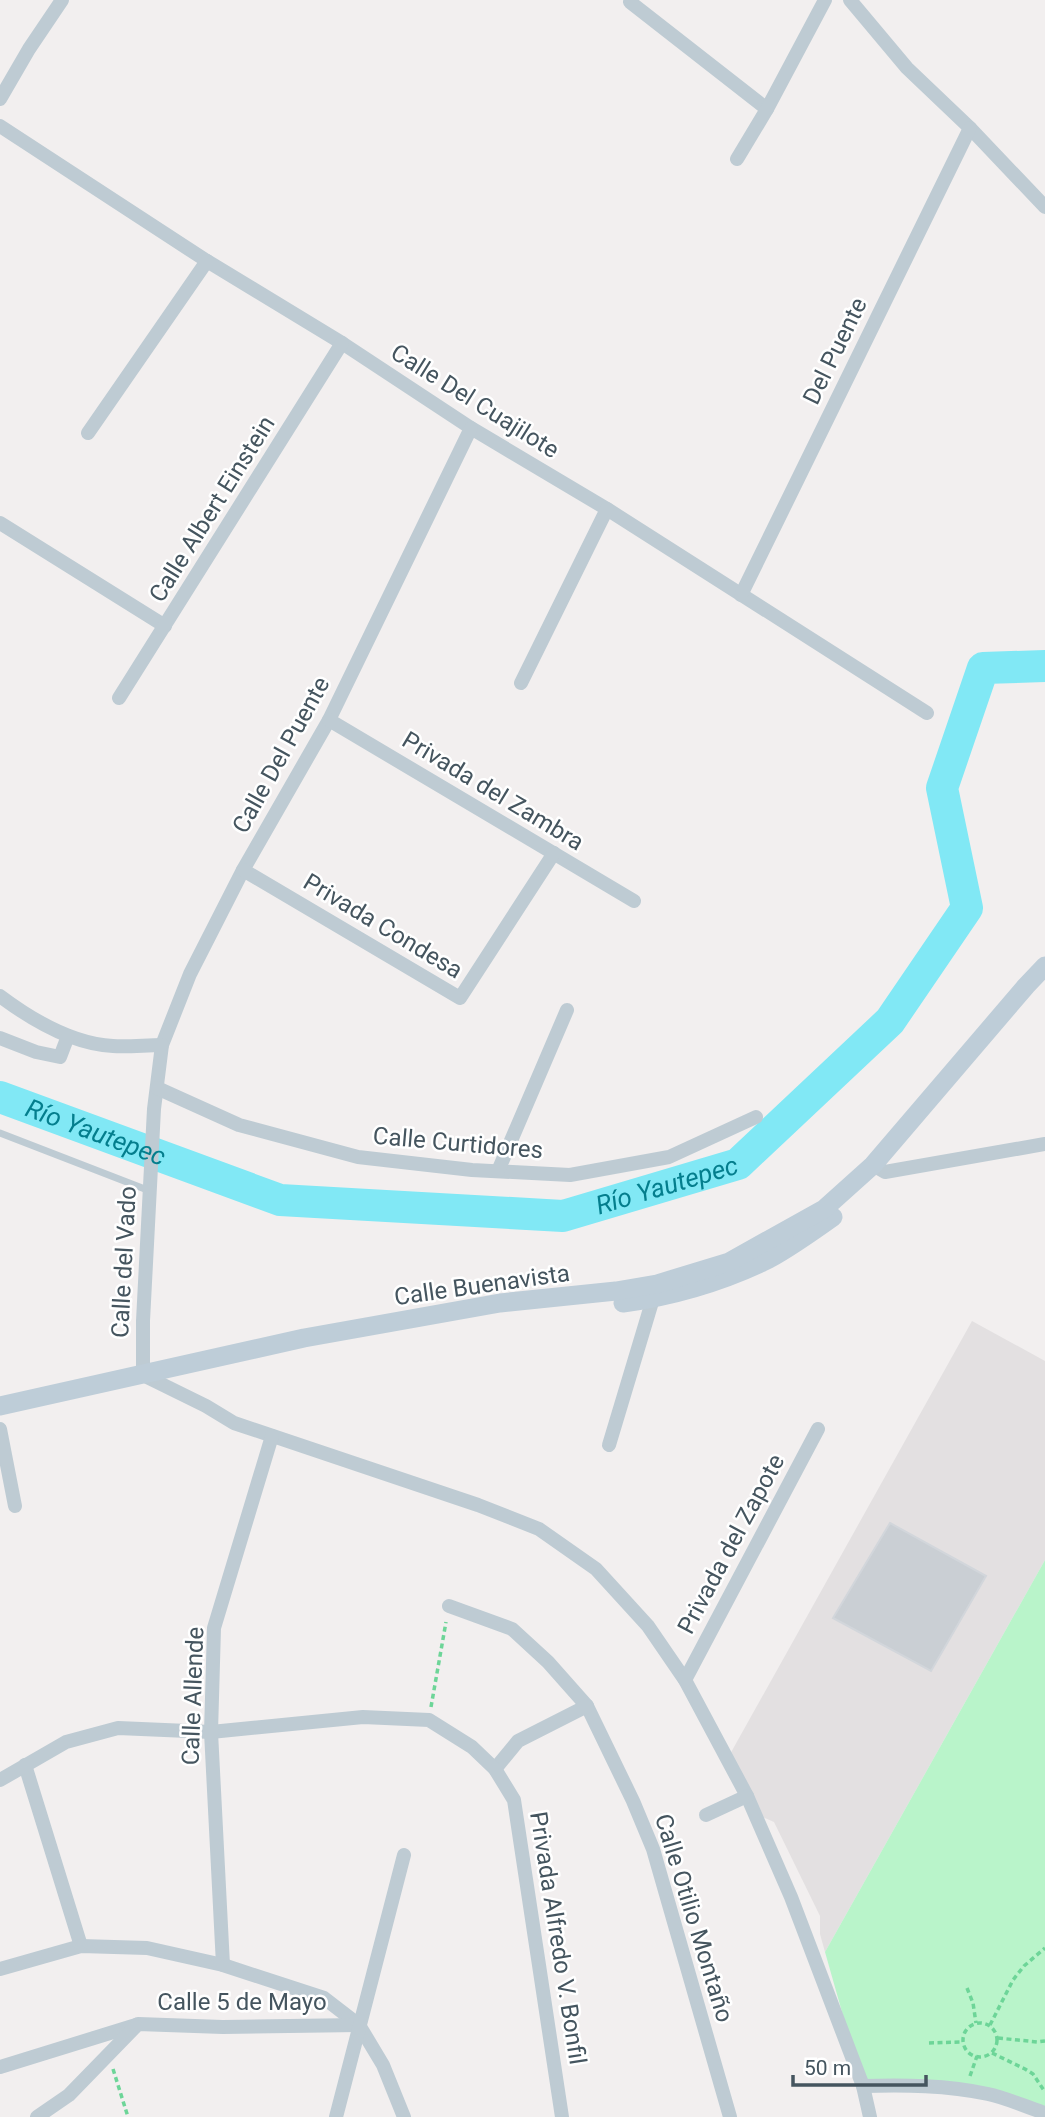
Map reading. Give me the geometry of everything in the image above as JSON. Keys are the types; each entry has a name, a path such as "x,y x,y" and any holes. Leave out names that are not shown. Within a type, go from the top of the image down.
{"main road":[{"path":"879,1169 1026,986 1045,967"},
{"path":"879,1169 1045,984"},
{"name":"Calle Buenavista","path":"0,1406 241,1352 306,1349 656,1291 730,1269 824,1209 879,1169"}],"street":[{"path":"0,99 62,0"},
{"path":"737,159 767,109 824,0"},
{"path":"850,0 907,68 970,128 1045,206"},
{"path":"630,2 767,109"},
{"name":"Calle Del Cuajilote","path":"0,126 207,261 342,343 471,428 607,509 927,713"},
{"name":"Del Puente","path":"741,595 970,128"},
{"path":"88,433 207,261"},
{"name":"Calle Albert Einstein","path":"119,698 342,343"},
{"name":"Calle Del Puente","path":"154,1110 162,1045 190,974 243,870 329,720 471,428"},
{"path":"521,683 607,509"},
{"path":"0,523 165,626"},
{"name":"Privada del Zambra","path":"329,720 634,901"},
{"name":"Privada Condesa","path":"243,870 460,998 554,853"},
{"path":"0,996 68,1036 111,1046 162,1045"},
{"path":"498,1171 567,1010"},
{"path":"0,1038 36,1052 60,1057 68,1036"},
{"name":"Calle Curtidores","path":"157,1088 239,1125 358,1157 472,1170 570,1175 669,1157 756,1117"},
{"name":"Calle del Vado","path":"143,1375 143,1321 154,1110"},
{"path":"879,1169 1045,1144"},
{"path":"609,1445 656,1291"},
{"path":"143,1375 234,1423 478,1505 539,1529 596,1569 648,1626 685,1680 747,1796 791,1897 863,2086 870,2117"},
{"path":"0,1429 15,1506"},
{"name":"Privada del Zapote","path":"685,1680 818,1429"},
{"name":"Calle Allende","path":"223,1965 211,1732 215,1628 272,1436"},
{"name":"Calle Otilio Montaño","path":"449,1606 512,1629 548,1662 587,1706 653,1849 730,2117"},
{"path":"495,1769 518,1741 587,1706"},
{"path":"0,1780 66,1742 118,1728 211,1732 363,1717 429,1720"},
{"name":"Privada Alfredo V. Bonfil","path":"429,1720 472,1747 495,1769 514,1800 562,2117"},
{"path":"24,1765 81,1946"},
{"path":"706,1815 747,1796"},
{"path":"336,2117 404,1855"},
{"path":"0,1969 81,1946 147,1948 223,1965 324,1998 359,2025 383,2065 404,2117"},
{"path":"0,2067 138,2024"},
{"name":"Calle 5 de Mayo","path":"37,2117 69,2095 138,2024 223,2027 359,2025"},
{"path":"863,2086 947,2087 990,2094 1045,2113"}],"lane":[{"path":"0,1133 150,1191"}],"path":[{"path":"429,1720 449,1606"},
{"path":"990,2025 1013,1980 1024,1966 1045,1948"},
{"path":"967,1989 973,2003 976,2023"},
{"path":"976,2023 990,2025 998,2038 998,2044 992,2053 982,2057 972,2055 963,2042 965,2032 976,2023"},
{"path":"998,2038 1045,2041"},
{"path":"929,2043 963,2042"},
{"path":"992,2053 1033,2074 1045,2092"},
{"path":"108,2054 128,2117"}],"shaded area":[{"path":"972,1321 1045,1361 1045,1560 825,1952 820,1934 820,1916 774,1822 758,1815 729,1756"}],"green space":[{"path":"1045,1560 1045,2113 993,2095 863,2086 825,1952"}],"building":[{"path":"890,1523 986,1576 931,1671 833,1618"}],"waterway":[{"name":"Río Yautepec","path":"0,1097 280,1200 563,1216 738,1164 890,1021 967,908 942,788 983,668 1045,666"}]}
